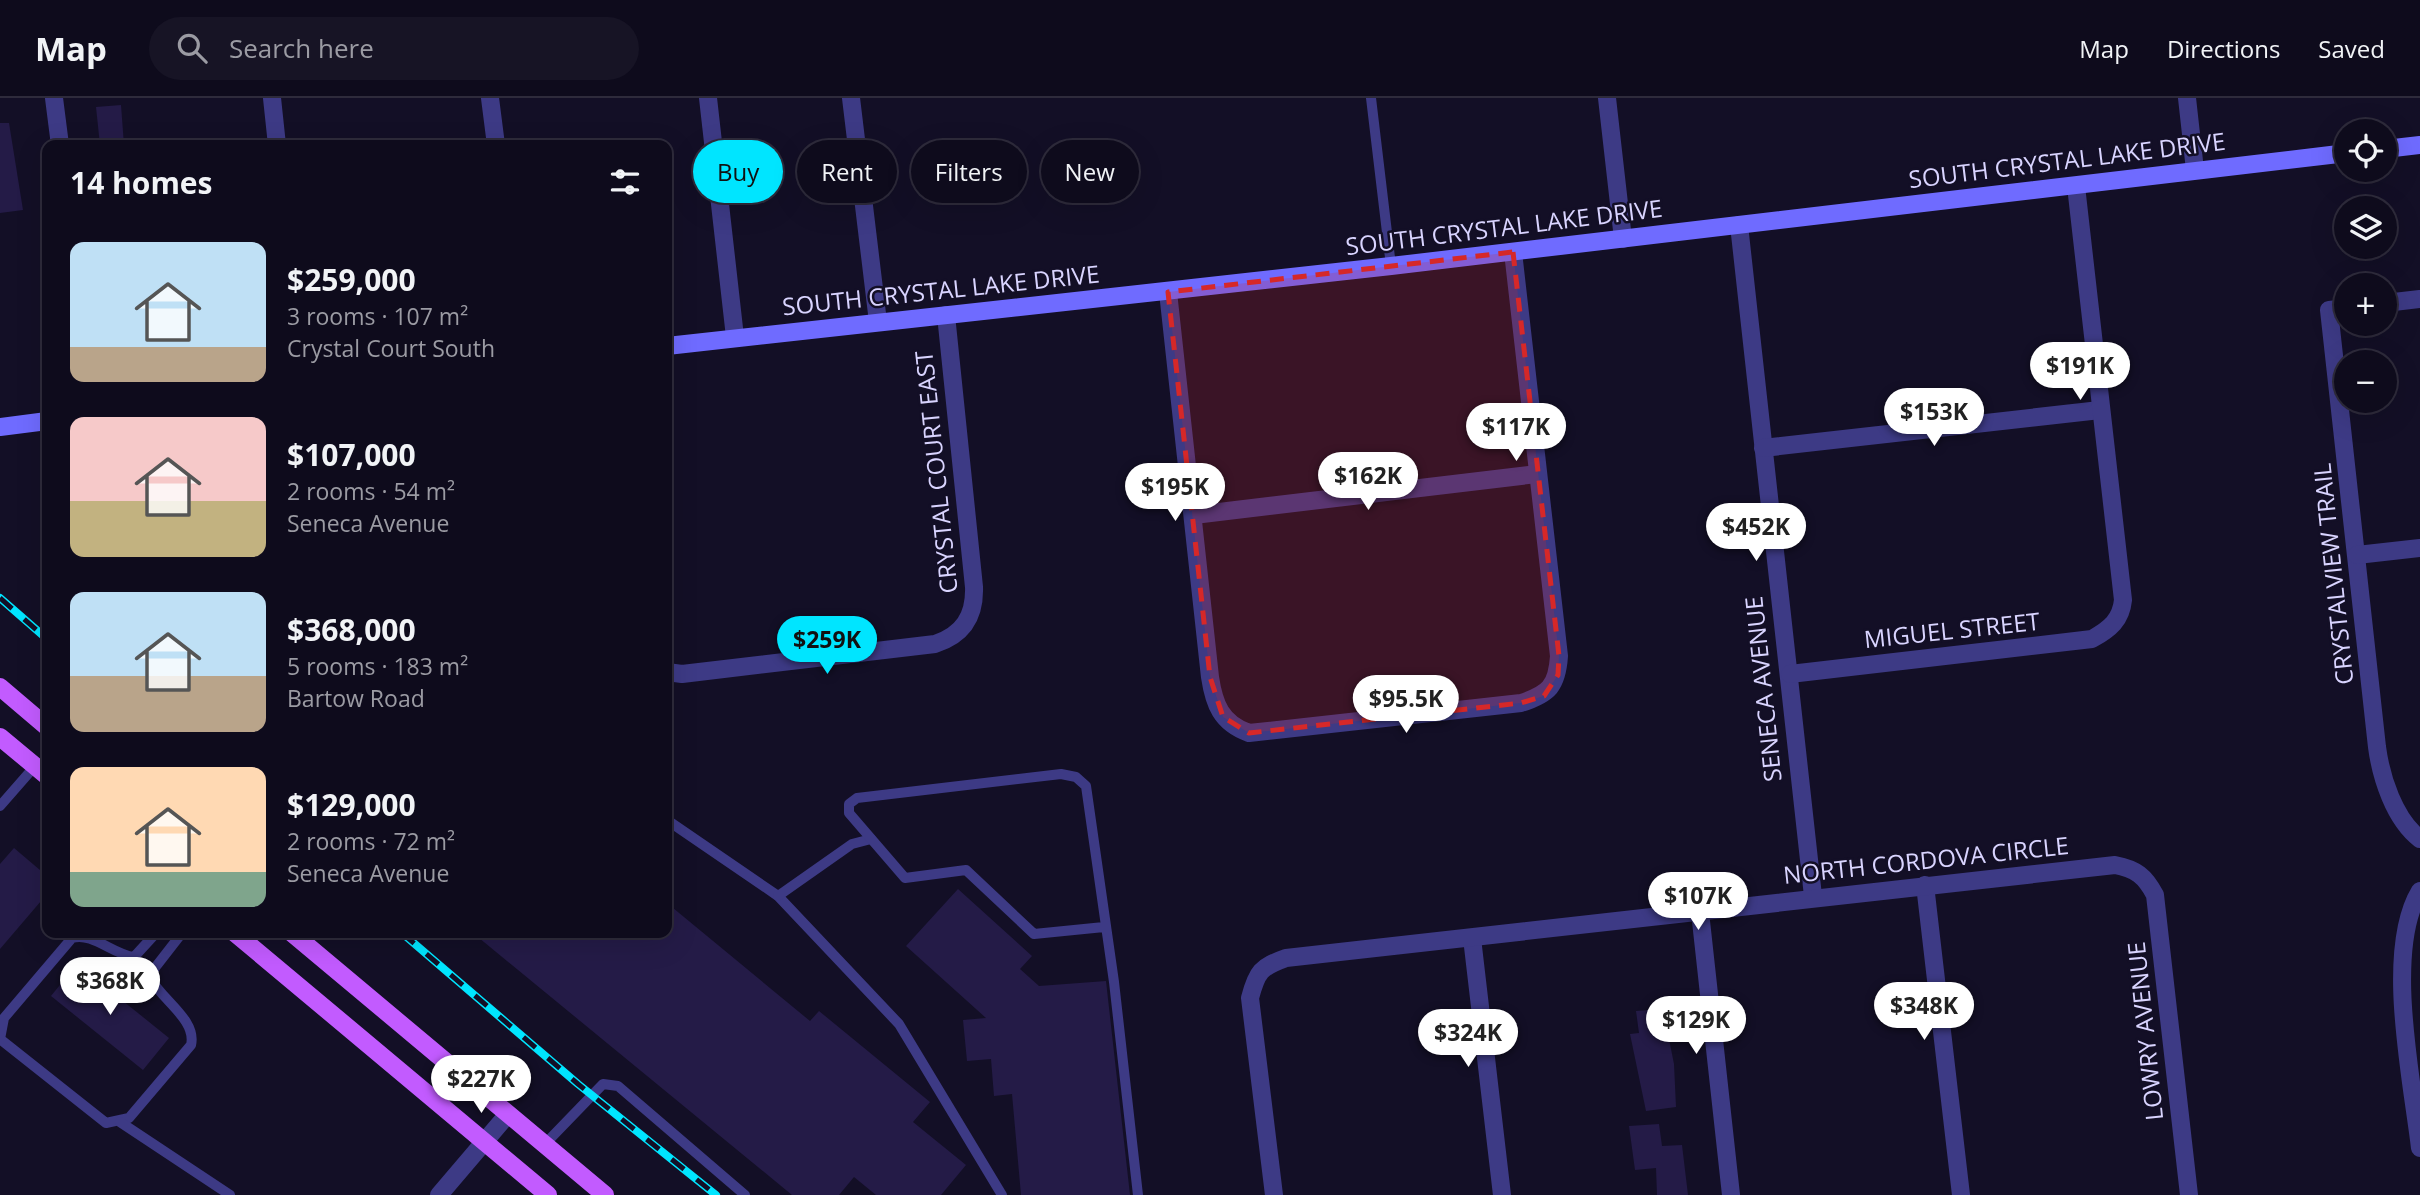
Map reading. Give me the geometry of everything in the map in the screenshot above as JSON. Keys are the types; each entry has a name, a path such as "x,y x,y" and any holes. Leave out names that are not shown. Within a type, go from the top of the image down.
{"main road":[{"path":"0,687 42,723"},
{"path":"0,737 41,771"},
{"path":"240,938 548,1195"},
{"path":"298,938 605,1195"}],"street":[{"path":"54,98 59,140"},
{"path":"272,98 276,140"},
{"path":"490,98 495,140"},
{"path":"708,98 735,337"},
{"path":"851,98 878,322"},
{"path":"1607,98 1623,239"},
{"path":"2187,98 2195,170"},
{"path":"2397,148 2420,145"},
{"name":"SOUTH CRYSTAL LAKE DRIVE","path":"672,345 1391,267 2334,154"},
{"path":"1763,448 2100,410 2077,186"},
{"name":"SENECA AVENUE","path":"1739,225 1813,896"},
{"path":"1168,292 1214,703 1236,728 1249,733 1521,703 1544,696 1555,680 1559,656 1513,252"},
{"path":"2397,302 2420,299"},
{"name":"CRYSTALVIEW TRAIL","path":"2334,309 2329,310 2381,775 2389,796 2420,839"},
{"name":"CRYSTAL COURT EAST","path":"672,673 682,674 935,644 952,638 967,623 975,605 974,587 946,315"},
{"name":"MIGUEL STREET","path":"1790,674 2092,639 2110,629 2122,611 2123,600 2100,410"},
{"path":"0,427 42,422"},
{"path":"1194,514 1537,474"},
{"path":"2357,555 2420,548"},
{"name":"NORTH CORDOVA CIRCLE","path":"1274,1195 1250,998 1255,979 1265,966 1286,958 1700,912 1813,896 2115,865 2135,870"},
{"name":"LOWRY AVENUE","path":"2135,870 2146,878 2155,895 2189,1195"},
{"path":"1925,885 1961,1195"},
{"path":"2419,1142 2400,969 2404,933 2420,891"},
{"path":"1700,912 1731,1195"},
{"path":"1472,938 1502,1195"},
{"path":"439,1195 508,1114"}],"lane":[{"path":"1371,98 1391,267"},
{"path":"0,806 41,771"},
{"path":"1104,927 1034,934 966,870 905,878 849,813 849,804 857,798 1060,774 1076,777 1086,786 1104,927 1114,982 1139,1195"},
{"path":"672,823 778,896 899,1024 1002,1195"},
{"path":"778,896 852,844 871,839"},
{"path":"74,938 4,1018 0,1039 106,1123 129,1118 191,1045 193,1035 189,1026 151,979 154,969 177,938"},
{"path":"91,938 104,948 134,957 151,938"},
{"path":"545,1144 603,1084 618,1086 745,1195"},
{"path":"120,1122 230,1195"}],"highlighted area":[{"path":"1513,252 1559,656 1558,675 1544,696 1521,703 1249,733 1223,717 1210,677 1168,292"}],"building":[{"path":"121,105 124,140 99,140 96,107"},
{"path":"0,123 9,123 23,210 0,213"},
{"path":"14,848 42,872 42,900 0,949 0,864"},
{"path":"958,889 1032,956 1020,969 1039,986 1106,981 1130,1195 1021,1195 1012,1094 994,1096 991,1059 967,1061 963,1020 986,1018 906,946"},
{"path":"672,907 810,1021 819,1011 930,1102 913,1122 966,1165 941,1195 876,1195 854,1177 839,1195 792,1195 479,938 672,938"},
{"path":"77,964 169,1038 143,1070 51,996"},
{"path":"1663,1009 1674,1064 1676,1107 1646,1111 1630,1034 1639,1033 1636,1011"},
{"path":"1659,1124 1662,1146 1682,1145 1688,1195 1657,1195 1656,1168 1635,1170 1629,1126"}],"railway":[{"path":"0,598 42,635"},
{"path":"408,938 578,1084 716,1195"}]}
